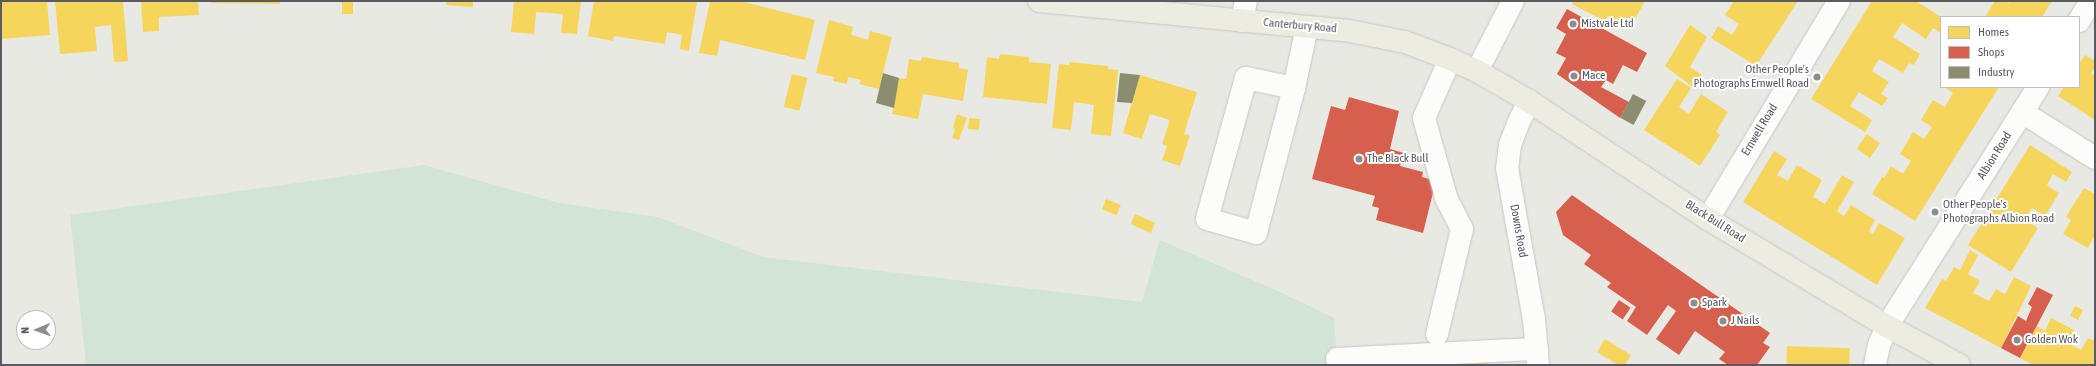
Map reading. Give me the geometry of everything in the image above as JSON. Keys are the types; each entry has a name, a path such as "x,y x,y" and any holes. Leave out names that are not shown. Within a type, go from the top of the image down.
{"highway":[{"name":"Canterbury Road","path":"1040,1 1244,11 1307,27 1385,37 1405,42 1450,58 1477,71"},
{"name":"Black Bull Road","path":"1477,71 1529,101 1708,219 1887,326 1958,365"}],"street":[{"path":"1477,71 1513,1"},
{"name":"Ernwell Road","path":"1708,219 1839,1"},
{"path":"2080,19 2091,1"},
{"path":"1294,88 1246,78 1207,219 1256,233 1294,88 1307,27"},
{"path":"1437,334 1462,229 1446,198 1424,118 1450,58"},
{"name":"Albion Road","path":"1875,365 1879,345 1887,326 2037,88"},
{"name":"Downs Road","path":"1529,101 1510,145 1507,168 1537,357"},
{"path":"2022,112 2095,158"},
{"path":"1337,359 1537,357"}],"green space":[{"path":"424,165 559,203 658,217 763,257 1142,302 1160,240 1280,292 1334,318 1337,365 86,365 70,215"}],"building: Homes":[{"path":"1,1 47,1 50,35 1,39"},
{"path":"55,1 123,1 128,61 114,62 111,25 95,27 97,51 60,54"},
{"path":"141,1 198,1 199,15 159,17 159,31 143,32"},
{"path":"211,1 280,1 280,4 211,3"},
{"path":"342,1 353,1 353,14 342,14"},
{"path":"446,1 473,1 473,7 446,5"},
{"path":"514,1 581,1 577,34 561,33 563,14 536,12 534,34 511,32"},
{"path":"594,1 697,1 689,51 680,49 682,35 667,32 665,44 614,36 613,41 588,36"},
{"path":"710,1 740,1 815,20 805,60 720,40 717,56 699,53"},
{"path":"1573,1 1645,1 1630,28 1608,16 1605,21 1572,4"},
{"path":"1734,1 1798,1 1756,66 1711,38 1718,26 1732,35 1739,24 1725,15"},
{"path":"1872,1 1916,1 1940,16 1940,32 1933,28 1926,39 1902,23 1893,37 1920,54 1914,65 1909,63 1903,73 1879,59 1872,71 1889,82 1881,94 1888,98 1882,106 1859,92 1850,106 1872,120 1865,132 1811,99"},
{"path":"1995,1 2005,1 2009,3 2010,1 2052,1 2043,16 1986,16"},
{"path":"829,20 853,27 851,35 868,40 870,31 892,37 879,89 859,84 861,80 848,77 847,84 833,81 834,77 816,73"},
{"path":"1690,25 1707,37 1690,67 1702,75 1694,88 1665,66"},
{"path":"1000,54 1029,57 1029,62 1051,64 1047,104 983,97 987,57 999,59"},
{"path":"2085,55 2095,61 2095,67 2091,73 2095,76 2095,120 2058,96 2063,88 2080,88 2080,62"},
{"path":"922,57 959,63 959,68 968,70 963,101 923,94 918,119 892,114 899,78 906,79 909,59 921,61"},
{"path":"1069,62 1108,66 1108,69 1118,70 1111,136 1091,134 1094,105 1074,102 1071,130 1052,128 1059,64 1069,65"},
{"path":"792,74 808,78 799,111 784,107"},
{"path":"1140,75 1197,92 1184,134 1190,135 1180,166 1162,160 1167,146 1162,144 1170,120 1150,114 1142,139 1123,133"},
{"path":"1677,79 1691,88 1679,107 1689,114 1701,94 1728,112 1716,132 1720,135 1700,166 1644,130"},
{"path":"1946,88 1998,88 1915,221 1872,194 1882,177 1884,178 1891,166 1903,174 1911,161 1900,154 1913,132 1924,139 1932,127 1921,120 1933,100 1945,107 1953,93"},
{"path":"957,114 967,118 959,140 952,138"},
{"path":"969,118 980,119 979,130 968,129"},
{"path":"1867,134 1880,143 1870,158 1857,149"},
{"path":"2030,145 2072,172 2066,182 2053,174 2047,185 2059,193 2045,216 2032,208 2025,220 2038,228 2011,272 1968,245"},
{"path":"1774,151 1787,159 1777,175 1788,181 1797,165 1822,180 1813,197 1825,204 1842,175 1854,182 1837,211 1844,216 1851,205 1875,220 1869,231 1873,234 1879,223 1905,238 1877,285 1743,202"},
{"path":"2084,188 2095,194 2095,235 2088,248 2063,234 2071,220 2066,217"},
{"path":"1106,199 1121,205 1117,215 1102,209"},
{"path":"1135,214 1155,223 1151,233 1131,224"},
{"path":"1970,250 1978,255 1968,274 1980,281 1973,293 1989,301 1996,289 2005,294 2014,277 2031,286 2001,348 1925,308 1942,279 1946,281 1954,267 1960,270"},
{"path":"2075,306 2083,310 2078,320 2070,316"},
{"path":"2051,318 2074,330 2068,343 2081,350 2088,338 2095,341 2095,365 2033,365 2020,358 2037,326 2045,331"},
{"path":"1605,339 1631,355 1625,365 1618,365 1597,352"},
{"path":"1787,346 1850,348 1849,365 1786,365"},
{"path":"1488,362 1488,365 1451,365 1451,364"}],"building: Shops":[{"path":"1567,9 1647,53 1637,72 1623,65 1613,84 1606,80 1601,87 1629,102 1620,118 1557,74 1566,58 1556,53 1566,34 1556,28"},
{"name":"The Black Bull","path":"1349,97 1399,111 1390,149 1404,153 1400,166 1423,172 1422,177 1436,181 1423,233 1376,220 1379,208 1372,206 1375,196 1312,179 1331,106 1345,110"},
{"path":"1572,195 1770,333 1763,343 1770,347 1757,365 1728,365 1719,359 1725,352 1695,331 1679,355 1656,339 1676,311 1668,305 1647,335 1627,321 1636,307 1607,287 1611,283 1584,264 1591,255 1563,235 1556,212"},
{"path":"2037,287 2053,295 2020,358 2001,348 2018,316 2026,321 2032,307 2028,304"},
{"path":"1619,300 1631,308 1623,319 1611,312"}],"building: Industry":[{"path":"883,73 899,78 894,108 876,103"},
{"path":"1120,73 1140,75 1132,103 1117,102"},
{"path":"1633,94 1646,101 1634,125 1620,118"}],"place":[{"name":"Mistvale Ltd","path":"1573,24"},
{"name":"Mace","path":"1574,76"},
{"name":"Other People's Photographs Ernwell Road","path":"1817,77"},
{"name":"The Black Bull","path":"1359,159"},
{"name":"Other People's Photographs Albion Road","path":"1935,212"},
{"name":"Spark","path":"1694,303"},
{"name":"J Nails","path":"1723,321"},
{"name":"Golden Wok","path":"2017,340"}]}
